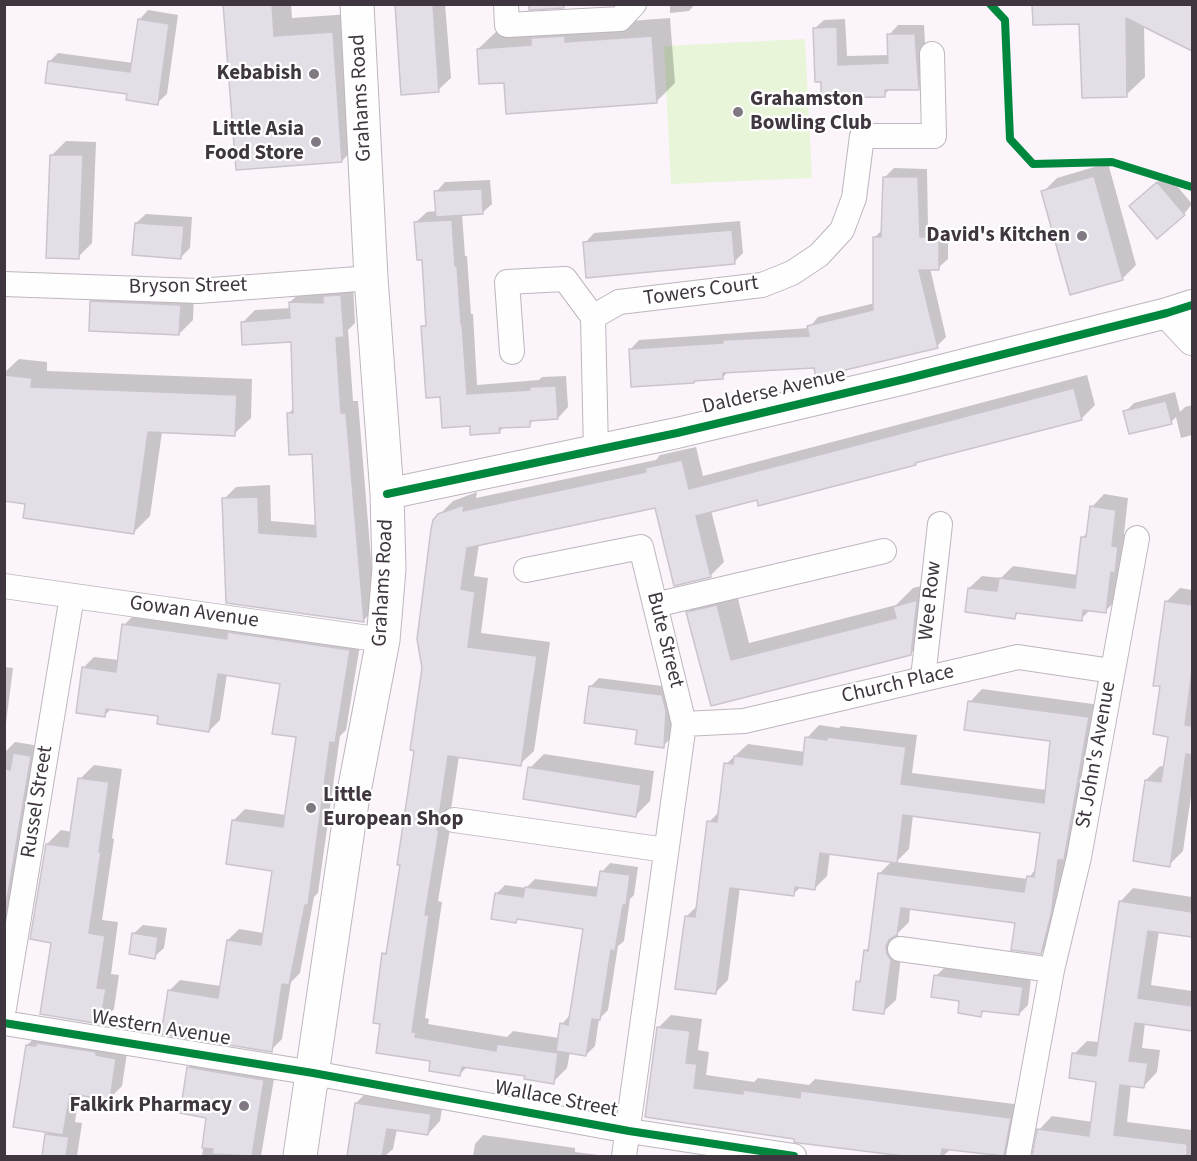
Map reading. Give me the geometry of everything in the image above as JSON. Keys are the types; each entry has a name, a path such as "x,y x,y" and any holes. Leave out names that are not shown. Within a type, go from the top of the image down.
{"main road":[{"name":"Grahams Road","path":"300,1156 352,802 383,640 389,569 387,494 371,278 357,4"}],"street":[{"path":"506,4 507,25 620,19 634,4"},
{"name":"Towers Court","path":"593,317 620,302 762,285 792,273 819,255 842,230 854,198 862,136 934,136 932,54"},
{"name":"Bryson Street","path":"4,284 198,291 371,278"},
{"path":"512,352 507,282 565,279 593,317 596,451"},
{"path":"1180,309 1192,340"},
{"name":"Dalderse Avenue","path":"387,494 596,451 905,379 1180,309"},
{"name":"Wee Row","path":"923,678 940,524"},
{"name":"St John's Avenue","path":"1018,1156 1052,970 1079,857 1137,538"},
{"name":"Bute Street","path":"526,570 641,547 684,724 624,1156"},
{"path":"655,605 884,551"},
{"name":"Gowan Avenue","path":"4,586 383,640"},
{"name":"Russel Street","path":"4,1008 72,596"},
{"name":"Church Place","path":"684,724 744,721 1017,657 1112,671"},
{"path":"454,820 666,850"},
{"path":"900,949 1052,970"},
{"name":"Western Avenue","path":"4,1023 159,1046 313,1073"},
{"name":"Wallace Street","path":"313,1073 629,1131 794,1156"}],"green space":[{"name":"Grahamston Bowling Club","path":"805,39 812,178 671,184 664,46"}],"building":[{"path":"223,4 272,4 274,36 333,32 342,162 236,170"},
{"path":"395,4 433,4 439,92 401,95"},
{"path":"529,4 564,4 564,8 529,10"},
{"path":"1032,4 1192,4 1192,51 1126,18 1127,97 1082,98 1079,24 1033,25"},
{"path":"138,19 169,24 158,105 126,100 127,94 45,83 48,61 130,72"},
{"path":"837,27 838,65 888,63 887,34 915,34 919,90 885,90 885,97 821,98 821,82 815,82 813,28"},
{"path":"565,36 565,42 652,36 657,103 506,114 504,83 479,84 477,49 531,45 531,38"},
{"path":"50,155 83,155 79,259 46,258"},
{"name":"David's Kitchen","path":"1094,176 1123,280 1070,295 1041,191"},
{"path":"883,177 918,177 920,237 939,237 939,270 919,270 938,348 816,377 814,368 723,373 723,379 631,387 629,349 723,343 723,340 809,336 807,326 873,310 873,237 881,237"},
{"path":"1157,182 1185,215 1157,239 1129,206"},
{"path":"482,189 483,214 436,217 434,191"},
{"path":"452,220 467,394 556,386 558,419 530,421 530,427 499,428 500,433 470,435 470,426 442,428 440,397 426,398 421,326 426,326 422,260 417,260 414,222"},
{"path":"135,223 184,226 181,259 132,255"},
{"path":"732,230 735,264 586,278 583,242"},
{"path":"341,295 344,337 336,338 341,413 346,413 364,622 226,603 222,498 258,497 259,533 316,537 312,454 289,455 287,413 293,413 291,342 242,345 241,322 290,318 289,302 323,303 323,296"},
{"path":"90,301 181,305 179,335 89,331"},
{"path":"4,375 32,378 31,387 237,395 235,436 148,432 134,534 23,518 25,504 4,501"},
{"path":"1074,388 1082,420 758,506 757,500 696,516 711,577 674,586 655,508 467,548 461,589 475,592 468,647 537,656 521,766 448,756 425,915 429,915 412,1032 416,1032 415,1037 496,1051 497,1044 558,1053 554,1084 524,1079 525,1076 462,1067 460,1076 429,1071 430,1061 376,1053 380,1024 373,1023 382,953 386,954 400,865 397,865 414,751 410,750 422,668 417,639 431,529 433,520 438,514 464,505 463,511 646,472 645,468 682,460 689,489"},
{"path":"1166,401 1172,424 1129,434 1123,411"},
{"path":"1090,506 1116,510 1112,546 1118,547 1115,573 1111,572 1106,613 1083,610 1082,621 1016,613 1015,619 965,612 968,588 997,591 999,578 1075,588 1081,537 1086,537"},
{"path":"917,600 911,655 711,706 686,612 717,605 731,660 896,618 893,607"},
{"path":"1165,601 1192,605 1192,671 1185,725 1192,726 1192,755 1186,754 1170,867 1133,861 1145,780 1161,782 1168,737 1153,734 1160,686 1153,686"},
{"path":"122,624 227,639 227,632 350,650 335,743 330,742 308,905 305,905 289,985 282,984 272,1052 161,1034 168,990 218,998 227,940 261,945 272,871 226,864 232,820 283,827 296,737 272,734 280,684 218,674 209,732 157,724 158,716 106,709 105,717 76,713 82,667 116,672"},
{"path":"589,686 662,695 666,711 664,748 635,744 637,730 584,723"},
{"path":"968,701 1089,717 1064,860 1058,860 1051,915 1041,954 1011,950 1015,923 901,908 897,935 889,940 886,946 891,960 884,1014 853,1010 856,981 860,982 864,950 868,951 878,873 1024,892 1027,876 1034,877 1040,833 903,815 897,863 820,853 815,890 795,887 794,896 730,888 716,994 675,989 685,916 695,917 707,821 717,822 724,763 733,764 734,756 802,765 805,737 827,740 827,737 906,747 901,784 1044,803 1050,741 964,730"},
{"path":"13,753 31,756 4,917 4,768 10,770"},
{"path":"528,767 641,785 636,817 523,799"},
{"path":"78,778 109,782 89,933 105,936 97,988 106,989 100,1024 40,1014 51,943 30,939 46,844 68,847"},
{"path":"600,871 630,875 626,905 623,905 615,951 611,950 600,1020 592,1019 586,1056 556,1051 560,1023 568,1025 583,929 517,919 516,923 491,919 495,893 523,897 525,887 596,896"},
{"path":"1119,901 1192,912 1192,937 1148,931 1138,998 1192,1006 1192,1031 1135,1023 1129,1061 1148,1063 1144,1088 1120,1085 1114,1135 1187,1144 1187,1156 1032,1156 1037,1129 1089,1136 1096,1082 1069,1078 1072,1053 1096,1056"},
{"path":"132,933 158,937 155,959 129,954"},
{"path":"934,975 1023,987 1019,1015 982,1011 981,1017 958,1013 959,1001 931,997"},
{"path":"657,1027 690,1031 686,1063 697,1064 694,1088 743,1094 743,1090 800,1098 801,1091 1011,1118 1004,1156 942,1149 941,1156 903,1156 799,1143 794,1142 794,1139 645,1117"},
{"path":"36,1043 96,1052 96,1055 116,1059 110,1100 70,1094 63,1135 13,1127 26,1045 36,1046"},
{"path":"187,1067 264,1080 252,1156 212,1154 213,1149 202,1148 206,1118 180,1113"},
{"path":"355,1103 431,1114 428,1135 387,1129 382,1156 347,1156"},
{"path":"45,1134 69,1137 66,1156 42,1156"}],"cycle path":[{"path":"990,4 1005,20 1010,139 1033,164 1112,162 1192,187"},
{"path":"387,494 677,433 905,379 1192,305"},
{"path":"4,1023 313,1073 629,1131 794,1156"}],"place":[{"name":"Kebabish","path":"314,74"},
{"name":"Grahamston Bowling Club","path":"738,112"},
{"name":"Little Asia Food Store","path":"316,142"},
{"name":"David's Kitchen","path":"1082,236"},
{"name":"Little European Shop","path":"311,808"},
{"name":"Falkirk Pharmacy","path":"244,1106"}]}
